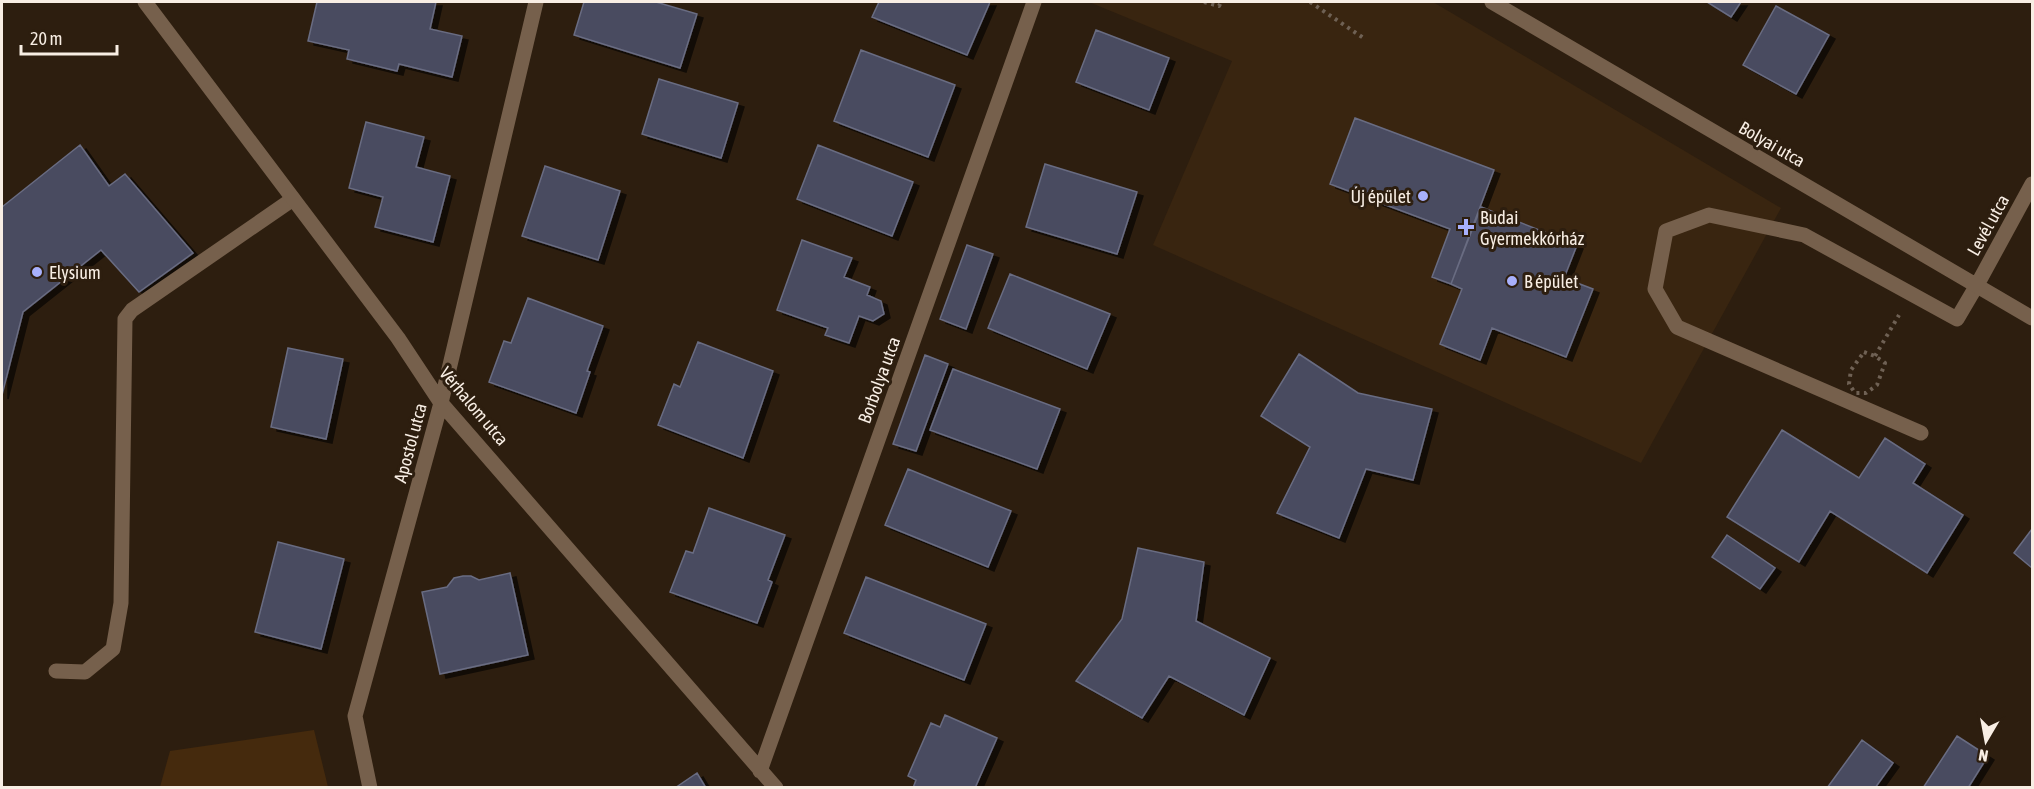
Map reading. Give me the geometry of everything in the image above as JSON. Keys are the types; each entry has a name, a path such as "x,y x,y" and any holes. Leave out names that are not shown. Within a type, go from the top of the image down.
{"street":[{"name":"Vérhalom utca","path":"145,2 398,338 441,403 776,788"},
{"name":"Apostol utca","path":"370,788 355,716 441,403 537,2"},
{"name":"Borbolya utca","path":"760,771 1034,2"},
{"name":"Bolyai utca","path":"1492,2 2032,318"},
{"name":"Levél utca","path":"1921,433 1677,327 1655,290 1666,231 1709,215 1804,235 1957,320 2032,184"},
{"path":"56,671 85,672 113,649 121,603 125,319 132,310 293,199"}],"path":[{"path":"1204,2 1220,6 1221,2"},
{"path":"1310,2 1365,39"},
{"path":"1875,356 1898,315 1907,320"},
{"path":"1864,352 1875,356 1885,363 1882,375 1866,393 1855,393 1848,384 1855,361 1864,352"}],"shaded area":[{"name":"Budai Gyermekkórház","path":"1089,2 1433,2 1781,208 1641,463 1153,245 1232,61"},
{"path":"314,730 328,787 160,787 170,751"}],"building":[{"path":"317,2 436,2 430,29 462,36 452,77 399,64 397,71 347,59 349,50 308,41"},
{"path":"584,2 656,2 697,14 680,68 574,35"},
{"path":"879,2 990,2 967,55 872,17"},
{"path":"1707,2 1741,2 1731,17"},
{"path":"1776,6 1829,35 1796,94 1743,65"},
{"path":"1096,30 1169,58 1149,110 1076,82"},
{"path":"861,50 955,85 928,157 834,121"},
{"path":"659,79 738,103 721,158 642,134"},
{"name":"Új épület","path":"1355,118 1494,170 1451,284 1432,277 1450,229 1330,184"},
{"path":"366,122 424,137 416,167 450,176 433,242 375,227 383,197 349,188"},
{"name":"Elysium","path":"80,145 109,186 125,174 193,253 139,292 101,250 23,312 2,395 2,207"},
{"path":"818,145 913,182 892,236 797,199"},
{"path":"1045,164 1137,192 1117,254 1026,227"},
{"path":"545,166 620,191 598,260 522,236"},
{"name":"B épület","path":"1481,207 1577,245 1564,278 1593,289 1566,357 1492,328 1480,360 1440,344 1462,289 1451,284"},
{"path":"802,240 852,258 844,277 870,287 867,295 881,301 884,314 873,321 859,316 849,343 825,335 828,328 777,310"},
{"path":"967,245 993,254 966,329 940,319"},
{"path":"1010,274 1110,314 1087,369 988,328"},
{"path":"528,298 603,326 587,371 590,372 576,413 489,382 504,341 511,343"},
{"path":"698,342 773,371 743,458 658,425 674,384 680,387"},
{"path":"288,348 343,359 326,439 271,427"},
{"path":"1299,354 1358,393 1432,409 1413,480 1366,469 1339,538 1277,513 1310,447 1261,416"},
{"path":"925,355 948,364 916,451 893,444"},
{"path":"953,369 1060,409 1037,469 930,430"},
{"path":"1782,430 1859,478 1885,438 1925,464 1913,483 1963,515 1927,573 1830,511 1799,562 1727,517"},
{"path":"908,469 1011,511 988,567 885,525"},
{"path":"709,508 785,535 768,580 772,582 757,623 670,592 686,551 693,553"},
{"path":"2032,529 2032,568 2014,553"},
{"path":"1727,535 1775,568 1760,589 1712,557"},
{"path":"278,542 344,559 321,649 255,632"},
{"path":"1138,548 1204,562 1196,621 1270,658 1244,715 1169,676 1142,718 1076,681 1122,619"},
{"path":"510,573 528,655 440,674 422,592 447,587 454,578 463,576 471,576 479,580"},
{"path":"866,577 986,624 964,680 844,633"},
{"path":"945,715 997,738 975,788 913,788 916,780 908,776 931,723 940,727"},
{"path":"1957,736 1988,756 1968,788 1923,788"},
{"path":"1862,740 1893,763 1875,788 1827,788"},
{"path":"697,773 706,788 675,788"}],"place":[{"name":"Új épület","path":"1423,196"},
{"name":"Budai Gyermekkórház","path":"1466,227"},
{"name":"Elysium","path":"37,272"},
{"name":"B épület","path":"1512,281"}]}
